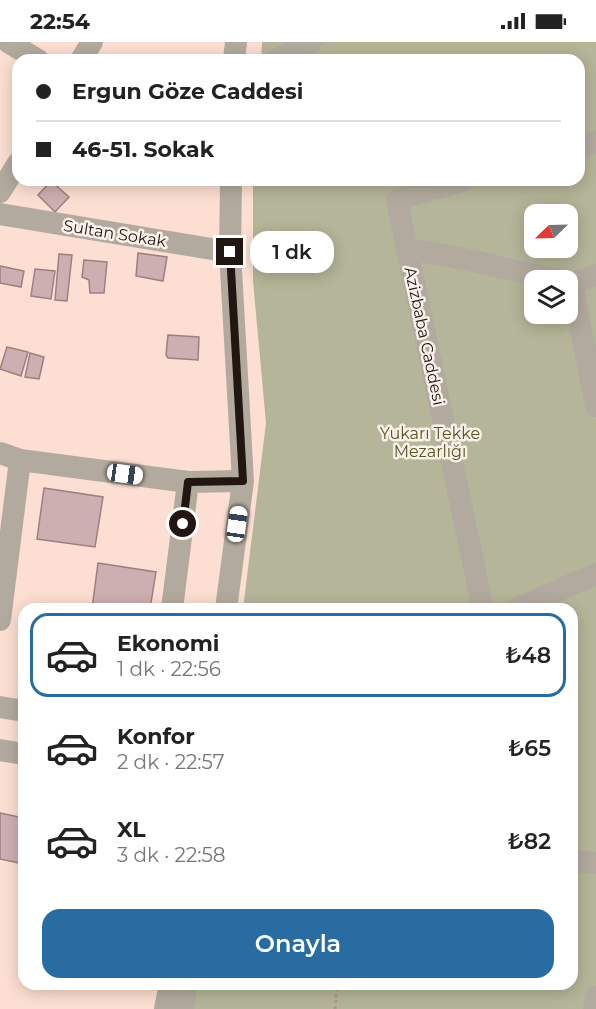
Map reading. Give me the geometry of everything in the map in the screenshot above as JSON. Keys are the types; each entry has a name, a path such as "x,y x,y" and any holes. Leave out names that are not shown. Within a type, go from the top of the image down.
{"street":[{"path":"8,42 28,54"},
{"path":"287,54 310,42"},
{"path":"0,192 12,173"},
{"path":"227,603 243,481 230,252 231,186"},
{"path":"407,249 397,200 445,186"},
{"name":"Sultan Sokak","path":"0,214 230,252"},
{"name":"Azizbaba Caddesi","path":"482,603 407,249 524,273"},
{"path":"578,279 596,275"},
{"path":"576,324 596,406"},
{"path":"0,620 10,457 188,482 243,481"},
{"path":"173,603 188,482"},
{"path":"529,603 596,574"},
{"path":"0,706 18,710"},
{"path":"0,750 18,753"},
{"path":"578,862 596,863"},
{"path":"165,1009 169,990"},
{"path":"183,1009 185,990"},
{"path":"594,1009 596,997"}],"path":[{"path":"335,1009 337,990"}],"green space":[{"name":"Yukarı Tekke Mezarlığı","path":"262,42 596,42 596,1009 188,1009 191,990 578,990 578,603 244,603 266,423 253,281 253,186 585,186 585,54 261,54"}],"building":[{"path":"46,186 57,186 69,197 55,212 38,195"},
{"path":"138,253 167,257 163,281 136,276"},
{"path":"59,254 72,255 67,301 55,300"},
{"path":"84,260 107,262 104,293 90,293 89,280 82,277"},
{"path":"0,266 24,271 21,287 0,283"},
{"path":"35,269 55,271 51,299 31,296"},
{"path":"168,335 199,337 198,360 168,358 166,355"},
{"path":"7,347 28,352 21,376 0,369"},
{"path":"30,353 44,357 39,379 25,377"},
{"path":"44,488 103,497 95,547 37,539"},
{"path":"98,563 156,572 151,603 93,603"},
{"path":"0,813 18,817 18,863 0,859"}],"route":[{"path":"183,524 188,482 243,481 230,252"}]}
